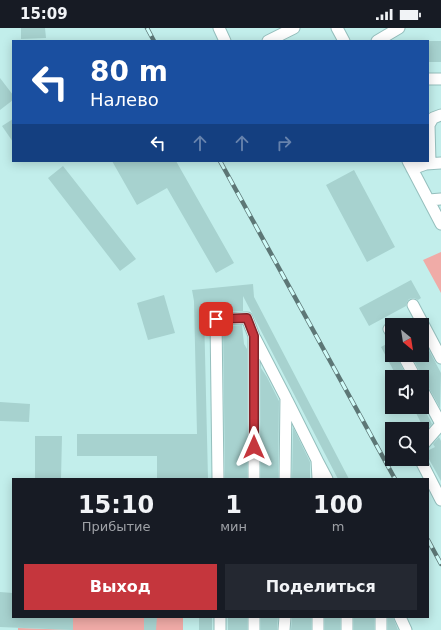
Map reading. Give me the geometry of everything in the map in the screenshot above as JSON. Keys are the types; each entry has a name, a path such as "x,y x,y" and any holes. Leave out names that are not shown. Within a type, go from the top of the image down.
{"street":[{"path":"219,28 225,40"},
{"path":"270,40 294,28"},
{"path":"337,28 343,40"},
{"path":"379,40 399,28"},
{"path":"429,79 441,79"},
{"path":"441,116 433,118 429,125 435,163 410,165 441,224"},
{"path":"429,200 441,199"},
{"path":"413,305 441,358"},
{"path":"218,478 216,319 247,318 254,336 327,478"},
{"path":"254,336 254,478"},
{"path":"286,398 286,478"},
{"path":"429,402 441,424 429,438"},
{"path":"318,460 318,478"},
{"path":"424,466 441,500"},
{"path":"220,618 220,630"},
{"path":"254,618 254,630"},
{"path":"284,618 284,630"},
{"path":"318,618 318,630"},
{"path":"347,618 347,630"},
{"path":"381,618 381,630"},
{"path":"400,618 406,630"}],"shaded area":[{"path":"441,252 441,293 423,260"},
{"path":"73,618 183,618 183,630 73,630"},
{"path":"18,628 73,630 18,630"}],"building":[{"path":"21,28 45,28 46,38 21,39"},
{"path":"429,41 441,41 441,62 429,62"},
{"path":"0,78 12,94 12,101 0,110"},
{"path":"12,120 12,141 2,126"},
{"path":"113,162 177,162 234,263 216,273 167,188 137,205"},
{"path":"63,166 136,259 120,271 48,178"},
{"path":"354,170 395,247 367,262 326,185"},
{"path":"411,280 421,298 418,300 414,298 409,299 406,306 369,326 359,308"},
{"path":"253,284 254,297 348,478 337,478 243,296 243,311 204,312 208,478 157,478 157,456 77,456 77,434 197,434 194,301 192,290"},
{"path":"164,295 175,333 148,340 137,303"},
{"path":"242,325 244,344 247,349 247,478 225,478 223,326"},
{"path":"385,345 385,354 381,347"},
{"path":"429,350 441,373 440,408 429,388 429,370 419,370 415,362 429,362"},
{"path":"389,362 400,362 404,370 393,370"},
{"path":"261,368 279,401 278,478 261,478"},
{"path":"0,402 30,404 29,422 0,421"},
{"path":"416,414 427,414 432,424 429,427 429,422 420,422"},
{"path":"293,427 310,462 310,478 292,478"},
{"path":"35,436 62,436 61,478 35,478"},
{"path":"439,437 441,441 441,481 429,459 429,450 435,447 433,444"},
{"path":"0,592 12,593 12,618 73,618 73,630 0,627"},
{"path":"144,618 157,618 156,630 144,630"},
{"path":"199,618 212,618 212,630 199,630"},
{"path":"228,618 247,618 247,630 228,630"},
{"path":"261,618 278,618 277,630 261,630"},
{"path":"292,618 311,618 311,630 291,630"},
{"path":"325,618 340,618 340,630 325,630"},
{"path":"354,618 374,618 374,630 354,630"},
{"path":"388,618 393,618 398,630 388,630"}],"railway":[{"path":"147,28 153,40"},
{"path":"221,162 394,478"},
{"path":"429,542 441,564"}],"route":[{"path":"216,319 247,318 254,336 254,447"}]}
